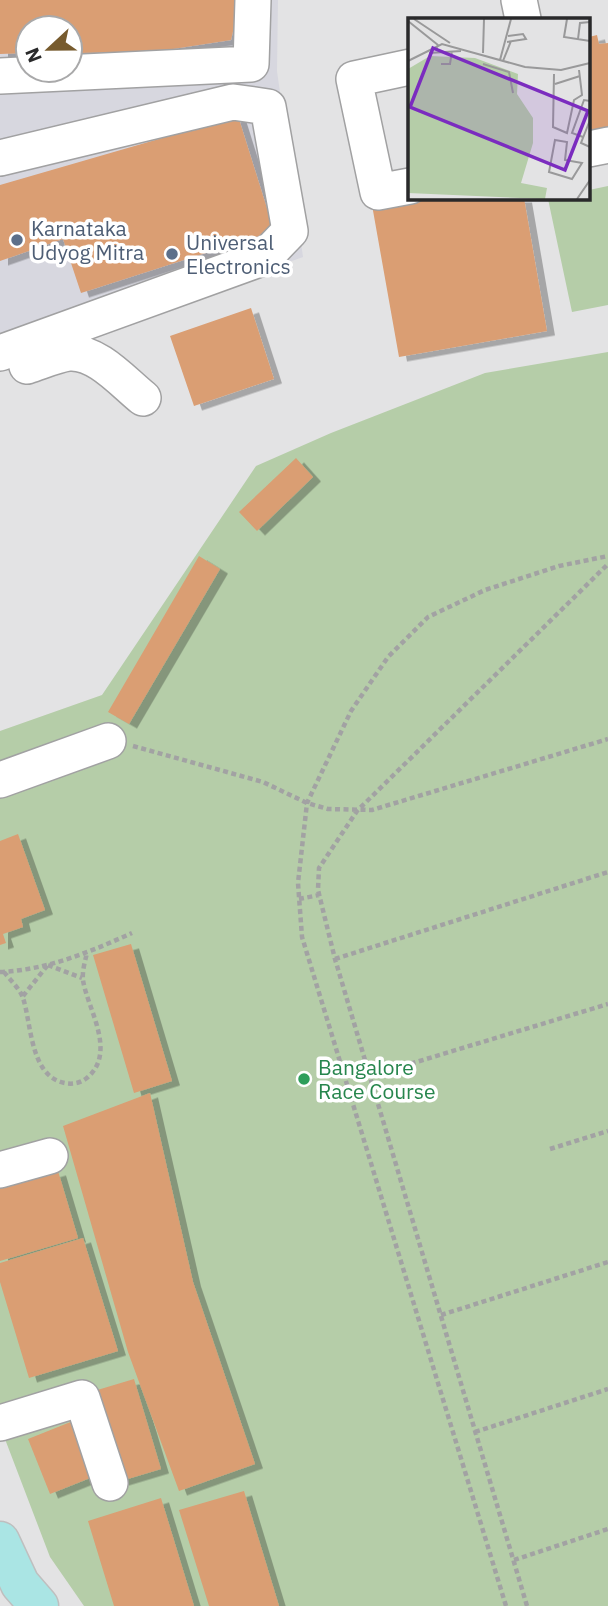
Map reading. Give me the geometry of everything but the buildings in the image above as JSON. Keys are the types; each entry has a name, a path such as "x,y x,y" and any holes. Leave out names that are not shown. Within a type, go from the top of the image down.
{"main road":[{"path":"0,1541 20,1591"}],"lane":[{"path":"0,76 251,64 253,0"},
{"path":"519,0 523,18"},
{"path":"408,67 354,79 378,192 408,186"},
{"path":"0,158 233,102 268,107 290,230 265,257 0,354"},
{"path":"590,149 608,145"},
{"path":"0,374 67,353 78,354 100,363 143,398"},
{"path":"0,779 108,741"},
{"path":"0,1170 50,1156"},
{"path":"0,1423 82,1398 110,1483"}],"path":[{"path":"506,1606 302,937 298,883 307,803 351,711 388,657 428,617 485,590 559,566 608,556"},
{"path":"527,1606 335,959 319,895 319,868 357,811 608,564"},
{"path":"108,741 148,748 263,782 307,803 328,809 357,811 372,810 608,739"},
{"path":"335,959 608,872"},
{"path":"299,899 319,895"},
{"path":"2,972 48,965 87,953 132,933"},
{"path":"2,972 23,996 37,1056 45,1069 52,1078 61,1082 81,1082 95,1068 100,1042 96,1020 82,978 87,953"},
{"path":"48,965 82,978"},
{"path":"23,996 48,965"},
{"path":"370,1076 608,1004"},
{"path":"550,1149 608,1131"},
{"path":"441,1315 608,1262"},
{"path":"475,1432 608,1390"},
{"path":"514,1560 608,1530"}],"shaded area":[{"path":"0,0 278,0 277,71 303,257 0,367"}],"green space":[{"path":"608,186 608,305 572,312 548,200 590,200 590,190"},
{"name":"Bangalore Race Course","path":"608,352 608,1606 84,1606 50,1557 0,1426 0,731 102,695 256,466 331,433 485,373"}],"place":[{"name":"Karnataka Udyog Mitra","path":"17,240"},
{"name":"Universal Electronics","path":"172,254"},
{"name":"Bangalore Race Course","path":"304,1079"}]}
